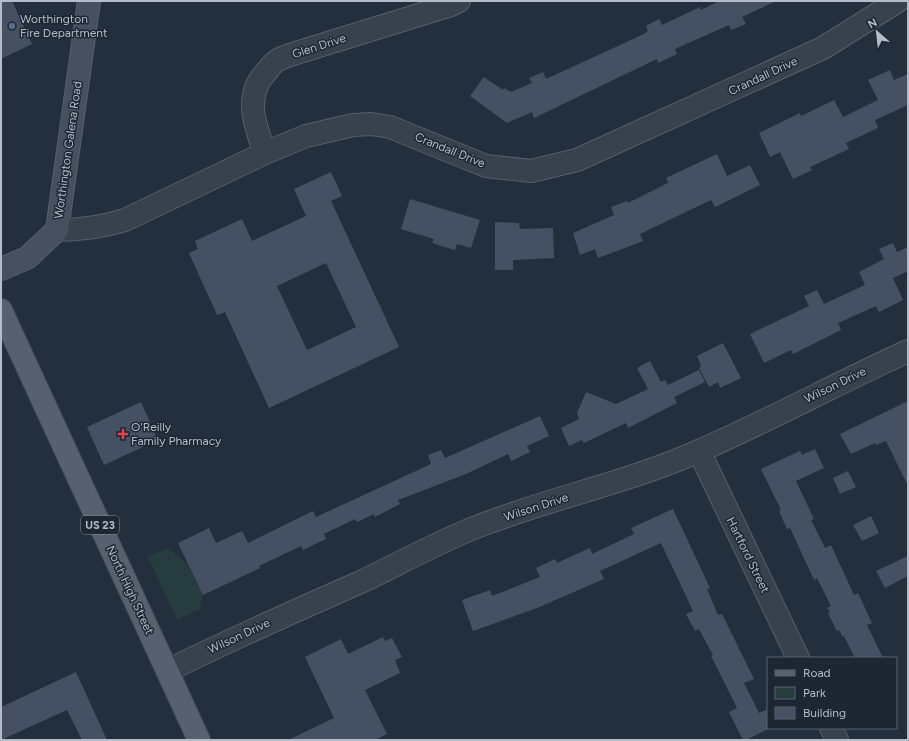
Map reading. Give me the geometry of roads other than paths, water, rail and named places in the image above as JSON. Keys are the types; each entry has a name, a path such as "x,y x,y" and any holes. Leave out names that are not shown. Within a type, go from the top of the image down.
{"main road":[{"name":"North High Street","path":"1,310 199,740"}],"street":[{"name":"Worthington Galena Road","path":"1,269 27,258 57,230 89,1"},
{"name":"Glen Drive","path":"265,153 255,126 253,99 256,85 277,60 451,5 459,1"},
{"name":"Crandall Drive","path":"57,230 76,230 102,227 124,220 265,153 329,129 353,125 371,124 390,127 486,166 531,171 577,160 644,131 823,48 898,1"},
{"name":"Wilson Drive","path":"167,671 221,644 363,581 468,530 532,507 639,474 699,451 854,375 908,351"},
{"name":"Hartford Street","path":"699,451 798,657"},
{"path":"832,729 837,740"}],"place":[{"name":"Worthington Fire Department","path":"12,26"},
{"name":"O'Reilly Family Pharmacy","path":"123,434"}]}
